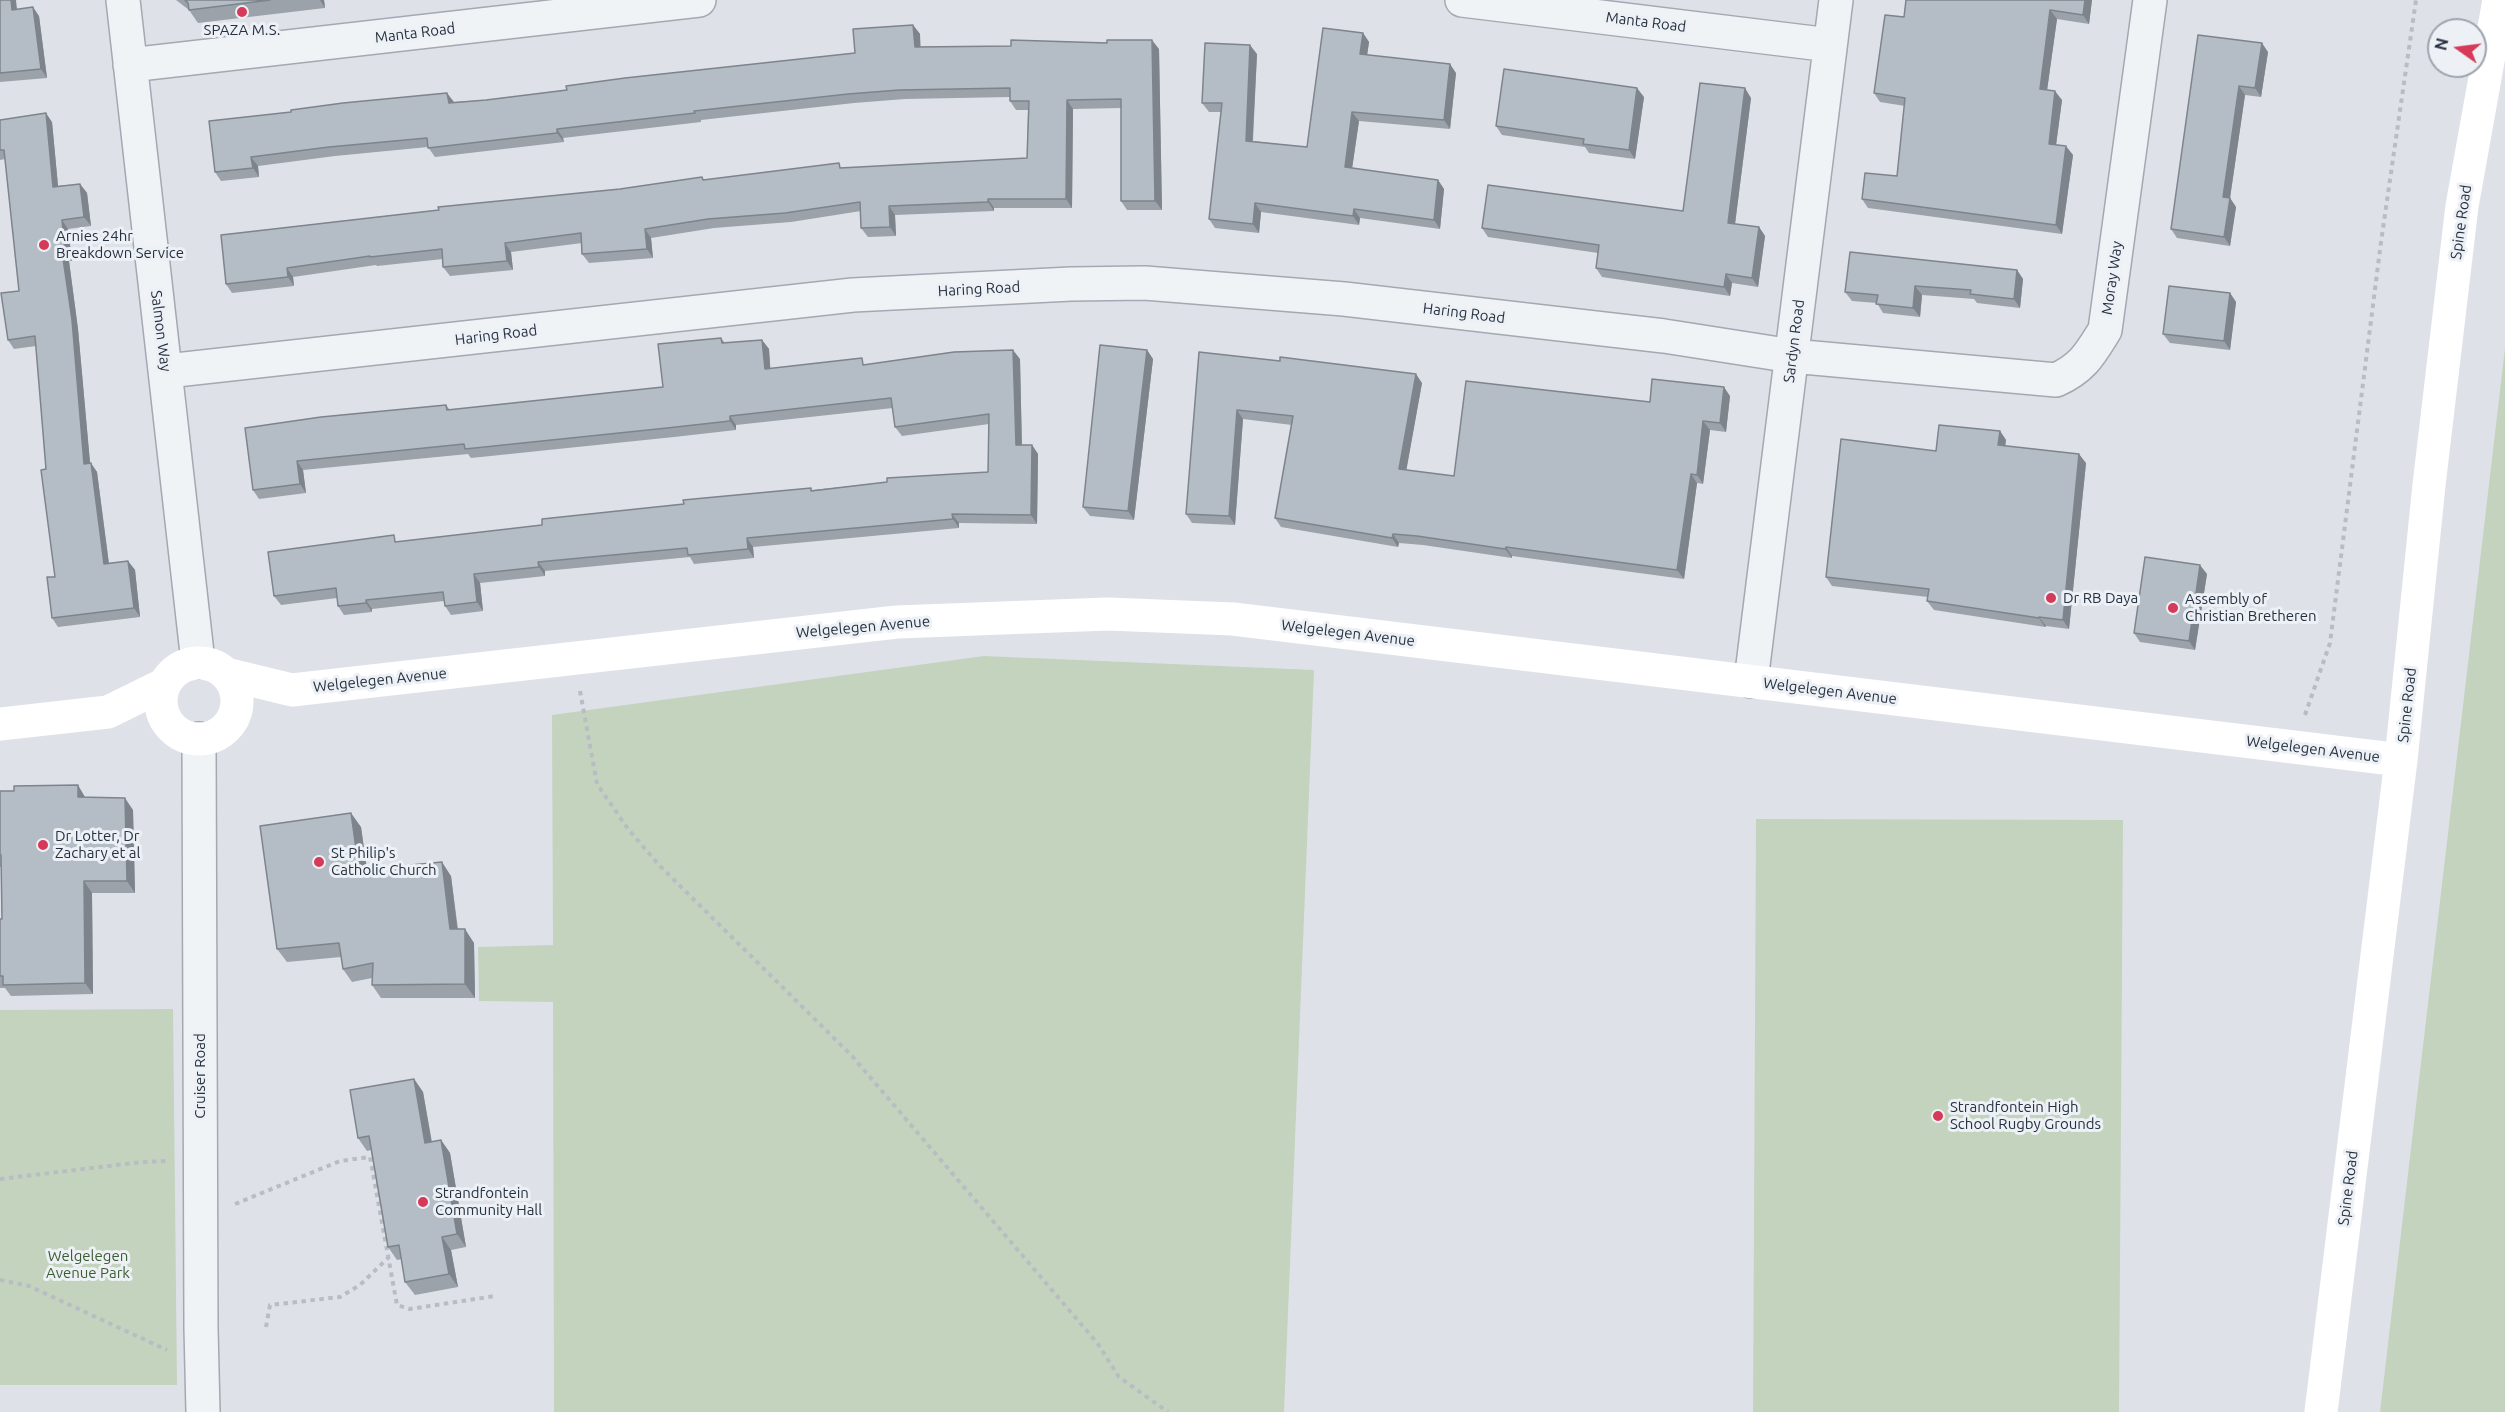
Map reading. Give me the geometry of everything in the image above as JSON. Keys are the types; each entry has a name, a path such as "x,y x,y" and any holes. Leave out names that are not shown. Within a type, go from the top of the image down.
{"street":[{"name":"Salmon Way","path":"123,0 142,181 166,371 212,668"},
{"name":"Manta Road","path":"130,65 699,0"},
{"name":"Manta Road","path":"1462,0 1830,45"},
{"name":"Sardyn Road","path":"1751,681 1836,0"},
{"name":"Moray Way","path":"1792,356 2056,380 2074,372 2089,357 2105,330 2150,0"},
{"name":"Spine Road","path":"2320,1412 2401,760 2429,485 2462,206 2499,0"},
{"name":"Haring Road","path":"166,371 853,295 1124,283 1219,288 1344,299 1665,336 1792,356"},
{"name":"Welgelegen Avenue","path":"199,739 212,737 232,721 292,690 897,622 1108,614 1233,619 2401,760"},
{"path":"199,739 186,737 175,731 162,709 161,696 165,684 181,667 212,668 237,696 237,708 232,721"},
{"name":"Welgelegen Avenue","path":"212,668 292,690"},
{"path":"108,712 165,684"},
{"path":"0,724 108,712 169,724"},
{"name":"Cruiser Road","path":"199,739 203,1412"}],"path":[{"path":"2294,747 2330,643 2381,242 2416,0"},
{"path":"573,658 597,784 628,828 659,865 852,1056 1098,1344 1119,1377 1168,1412"},
{"path":"201,1206 236,1204 340,1161 370,1157 397,1305 410,1309 495,1296"},
{"path":"0,1179 142,1161 201,1161"},
{"path":"266,1327 270,1305 340,1297 348,1294 388,1257"},
{"path":"0,1280 28,1286 204,1366"}],"green space":[{"path":"2505,348 2505,1412 2380,1412"},
{"path":"984,656 1314,670 1284,1412 554,1412 553,1002 479,1001 478,947 553,945 552,715"},
{"name":"Strandfontein High School Rugby Grounds","path":"1756,819 2123,820 2119,1412 1753,1412"},
{"name":"Welgelegen Avenue Park","path":"173,1009 177,1385 0,1385 0,1010"}],"building":[{"path":"0,0 11,0 12,10 33,7 41,69 0,73"},
{"path":"185,0 270,0 189,10"},
{"path":"1906,0 2085,0 2083,15 2050,10 2040,89 2055,91 2049,144 2066,146 2056,225 1862,199 1865,173 1897,176 1905,98 1874,93 1885,15 1904,17"},
{"path":"913,25 915,47 1011,46 1011,40 1107,43 1107,40 1152,40 1155,201 1121,201 1121,99 1067,100 1066,199 988,199 988,202 889,206 890,227 861,228 860,202 785,213 708,219 645,229 647,249 582,254 581,233 505,243 507,261 443,267 442,249 370,256 287,268 288,277 226,284 221,235 439,210 438,207 620,189 702,177 703,180 839,163 840,168 1027,158 1029,101 1010,101 1010,88 899,90 848,94 694,111 695,113 557,129 557,133 428,148 427,138 329,147 251,157 253,168 215,172 209,121 291,112 291,110 343,103 447,93 449,103 486,100 567,90 566,86 625,78 855,53 853,29"},
{"path":"1323,28 1363,33 1360,54 1450,64 1444,120 1352,112 1345,167 1438,180 1434,220 1354,209 1353,216 1255,203 1253,224 1209,219 1222,103 1202,103 1205,43 1250,45 1246,141 1307,147"},
{"path":"2198,35 2262,43 2255,88 2239,86 2223,197 2230,198 2224,237 2171,229"},
{"path":"1504,69 1637,88 1629,150 1583,144 1584,139 1496,126"},
{"path":"1700,83 1745,88 1728,223 1759,227 1752,278 1726,274 1724,287 1596,268 1599,245 1482,228 1488,185 1683,211"},
{"path":"46,113 53,187 80,184 84,217 62,220 65,252 62,252 72,320 84,464 91,463 104,564 128,561 134,608 52,618 47,577 55,577 41,470 46,469 35,336 8,340 1,293 19,291 4,150 0,150 0,120"},
{"path":"1850,252 2017,270 2014,299 1970,294 1971,290 1915,286 1913,308 1876,304 1878,295 1845,292"},
{"path":"2169,286 2230,293 2224,341 2163,334"},
{"path":"721,338 722,343 762,340 765,369 862,358 863,365 954,352 1013,350 1016,445 1032,445 1031,515 952,514 953,519 747,538 748,549 688,555 687,548 538,562 539,567 474,574 477,602 445,606 443,592 366,600 366,603 338,606 336,588 274,596 268,552 394,535 395,542 542,525 542,519 684,504 683,500 811,488 811,491 887,482 887,478 988,472 989,414 895,427 891,398 730,416 730,421 667,428 465,449 464,444 297,461 300,484 253,490 245,428 321,417 446,405 447,410 663,387 658,344"},
{"path":"1100,345 1147,350 1128,511 1083,507"},
{"path":"1199,352 1280,361 1280,357 1416,374 1399,469 1454,476 1466,381 1650,402 1652,379 1724,387 1720,423 1703,421 1697,475 1691,474 1677,570 1417,536 1393,534 1392,538 1275,518 1293,416 1237,410 1229,516 1186,514"},
{"path":"1939,425 2000,431 1998,445 2079,454 2063,620 1927,601 1929,589 1826,577 1841,439 1936,451"},
{"name":"Assembly of Christian Bretheren","path":"2145,557 2200,565 2189,641 2134,633"},
{"path":"78,785 78,797 125,798 127,881 84,881 85,983 3,985 3,976 0,976 0,919 2,919 0,791 14,791 14,786"},
{"path":"351,813 359,870 442,862 450,929 465,929 465,984 372,985 373,963 343,969 339,943 277,949 260,826"},
{"name":"Strandfontein Community Hall","path":"414,1079 425,1143 441,1140 457,1234 442,1237 449,1274 405,1282 399,1245 388,1247 369,1136 358,1138 350,1090"}],"place":[{"name":"SPAZA M.S.","path":"242,12"},
{"name":"Arnies 24hr Breakdown Service","path":"44,245"},
{"name":"Dr RB Daya","path":"2051,598"},
{"name":"Assembly of Christian Bretheren","path":"2173,608"},
{"name":"Dr Lotter, Dr Zachary et al","path":"43,845"},
{"name":"St Philip's Catholic Church","path":"319,862"},
{"name":"Strandfontein High School Rugby Grounds","path":"1938,1116"},
{"name":"Strandfontein Community Hall","path":"423,1202"}]}
